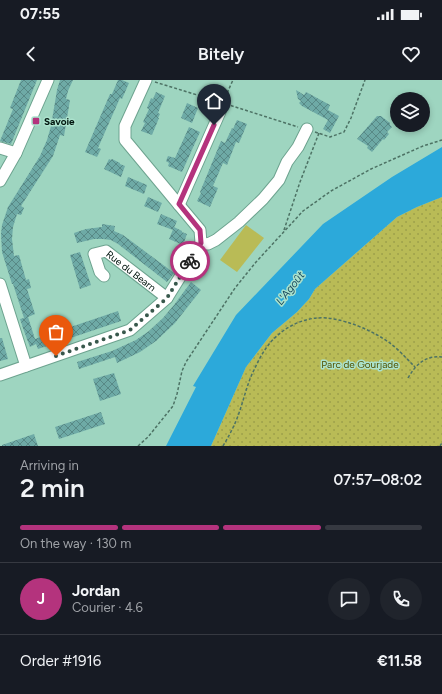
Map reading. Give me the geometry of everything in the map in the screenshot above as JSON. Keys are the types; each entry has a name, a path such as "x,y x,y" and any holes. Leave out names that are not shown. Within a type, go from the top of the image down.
{"street":[{"path":"0,181 16,153 48,80"},
{"path":"0,375 130,330 167,298 201,243 200,230 125,140 125,126 150,81"},
{"path":"179,204 222,107"},
{"path":"201,243 208,244 216,240 239,222 264,199 279,180 287,162 298,147 307,129"},
{"path":"0,148 16,153"},
{"name":"Rue du Bearn","path":"104,276 100,272 94,254 106,251 167,298"},
{"path":"0,284 26,366"}],"path":[{"path":"222,107 233,80"},
{"path":"351,118 365,80"},
{"path":"150,81 222,107 271,118"},
{"path":"284,231 300,182 319,133"},
{"path":"138,446 148,437 173,406 182,371 186,362 235,288 256,262 303,211 331,191 371,169 423,146 442,140"},
{"path":"223,446 238,414 253,371 262,355 272,340 279,334 287,328 302,321 317,318 331,319 346,322 367,330 390,343 415,367"},
{"path":"408,378 415,367 422,360 431,357 442,357"}],"green space":[{"name":"Parc de Gourjade","path":"442,197 442,446 211,446 246,367 272,333 297,312 309,299 315,289 397,217"},
{"path":"246,225 264,238 237,272 220,260"}],"water":[{"name":"L'Agoût","path":"442,147 442,197 397,217 315,289 309,299 297,312 272,333 246,367 211,446 166,446 196,387 193,386 236,315 323,224 392,177"}],"building":[{"path":"21,80 37,80 11,144 0,141 13,109 10,108"},
{"path":"60,80 73,80 66,99 70,100 64,136 60,135 53,156 21,206 24,208 21,215 17,214 13,227 12,239 14,256 19,255 26,280 29,279 31,288 27,289 35,314 28,317 35,339 118,311 121,321 38,349 36,344 30,347 20,319 24,318 2,252 1,234 2,225 8,207 40,156 47,140"},
{"path":"118,80 129,83 122,99 120,98 98,148 101,149 97,157 85,152 110,94 112,94"},
{"path":"296,90 304,95 306,92 330,105 328,110 339,116 330,133 323,129 328,120 302,106 299,103 301,101 298,99"},
{"path":"156,92 165,96 158,113 160,114 159,118 152,135 141,131 149,109 147,108 151,98 153,99"},
{"path":"187,103 198,108 192,123 181,118"},
{"path":"377,116 381,116 390,123 390,129 387,132 389,134 372,152 367,148 368,146 357,139"},
{"path":"237,120 247,124 239,143 236,142 227,165 223,163 213,186 218,188 210,207 197,201 221,141 225,143"},
{"path":"189,127 200,132 182,172 168,166 169,163 166,161 168,156 175,158"},
{"path":"109,159 112,159 125,166 121,177 104,169"},
{"path":"128,177 147,185 144,194 125,186"},
{"path":"148,197 162,203 158,212 144,206"},
{"path":"161,214 177,221 173,230 157,224"},
{"path":"102,224 115,226 114,231 123,235 174,273 167,282 111,240 94,239 77,243 74,233 86,229 102,227"},
{"path":"174,227 187,234 183,245 169,239"},
{"path":"80,252 91,285 80,289 70,255"},
{"path":"191,282 201,290 175,323 156,341 140,352 117,363 115,357 79,369 77,362 112,351 136,340 149,331 163,318"},
{"path":"0,338 2,338 8,359 0,361"},
{"path":"114,373 121,394 100,401 93,379"},
{"path":"101,412 105,424 59,439 55,427"},
{"path":"34,434 38,446 2,446 2,445"}],"way so far":[{"path":"56,356 130,330 167,298 190,261"}],"place":[{"name":"Savoie","path":"36,121"}],"route":[{"path":"190,261 201,243 200,230 179,204 214,125"}]}
